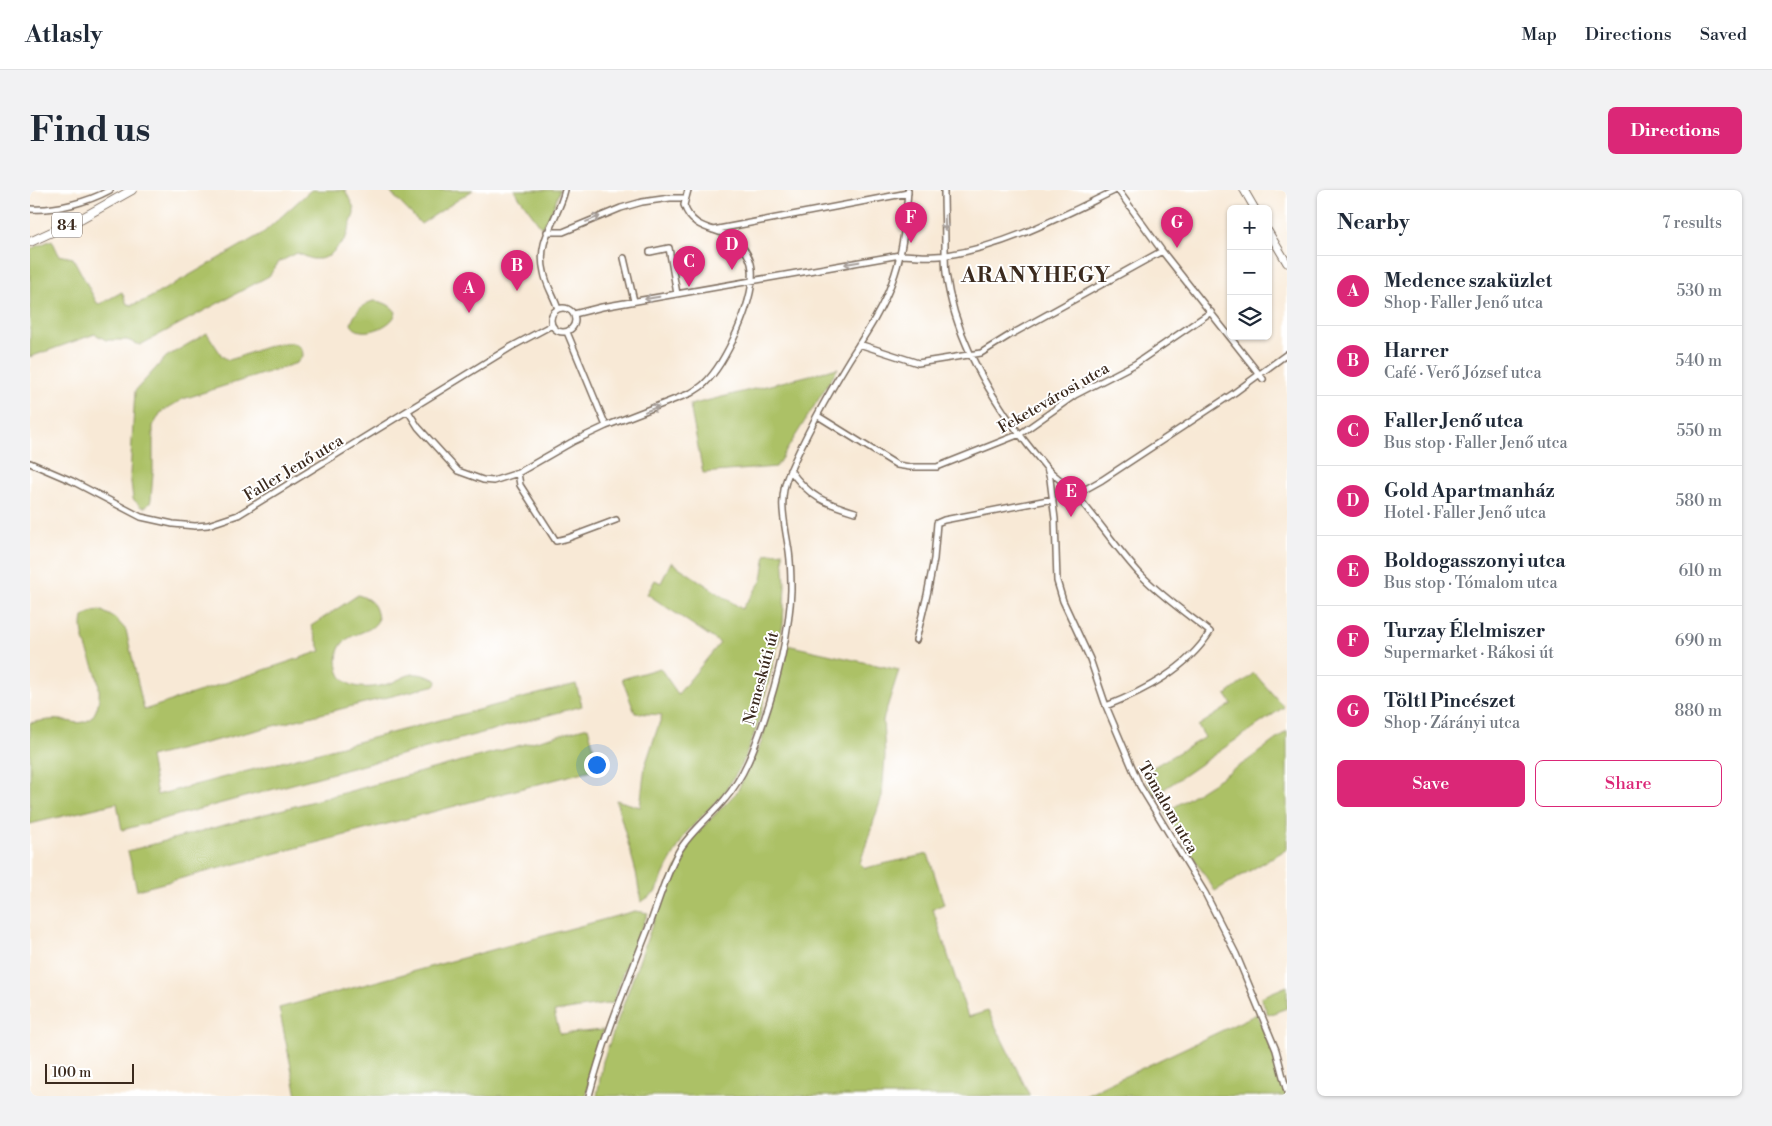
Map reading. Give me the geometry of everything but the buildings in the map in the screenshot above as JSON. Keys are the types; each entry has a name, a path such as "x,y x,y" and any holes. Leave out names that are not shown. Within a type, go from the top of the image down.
{"main road":[{"name":"84","path":"30,242 82,218 132,190"},
{"path":"1244,190 1253,205"},
{"path":"1272,238 1287,263"}],"street":[{"path":"30,209 48,210 101,195 110,190"},
{"path":"558,308 544,274 542,246 565,190"},
{"path":"408,411 418,427 458,471 483,480 493,481 518,473 572,442 606,426 691,393 704,385 721,360 744,315 752,282 752,268 749,256 736,240 693,221 685,210 684,205 684,198 688,190"},
{"name":"Tómalom utca","path":"944,190 946,272 955,312 972,356 994,397 1047,468 1072,490 1140,573 1160,593 1210,632 1198,649 1178,666 1138,692 1106,706"},
{"path":"558,308 565,308 574,314 900,255 946,256 1013,237 1117,190 1162,251 1261,377"},
{"path":"713,230 908,192"},
{"name":"Nemeskúti út","path":"589,1096 595,1071 620,998 651,921 657,900 679,851 738,782 764,719 784,643 790,609 790,556 782,505 783,488 790,470 818,416 883,303 892,282 900,255 908,192"},
{"path":"547,232 563,232 621,208 642,202 684,198"},
{"path":"650,252 669,248 677,294"},
{"path":"859,344 918,363 972,356 981,353 1162,251"},
{"path":"624,258 634,302"},
{"path":"558,308 551,317 552,325 560,332 567,332 574,324 574,314"},
{"name":"Feketevárosi utca","path":"818,416 897,465 910,467 942,466 1020,434 1075,396 1135,364 1211,312"},
{"name":"Faller Jenő utca","path":"30,463 72,480 141,517 173,524 208,525 238,515 511,347 552,325"},
{"path":"567,332 606,426"},
{"path":"1072,490 1084,490 1096,484 1261,377 1287,354"},
{"name":"Tómalom utca","path":"1047,468 1053,499 1056,571 1060,592 1090,659 1106,706 1140,786 1206,893 1236,954 1276,1050 1287,1092"},
{"path":"790,470 814,496 825,502 856,512"},
{"path":"518,473 520,485 556,541 616,520"},
{"path":"916,640 928,595 937,523 944,520 1053,499"}],"green space":[{"path":"311,190 345,190 354,208 354,214 345,240 329,256 312,259 297,253 279,262 269,276 140,345 127,340 106,340 95,334 30,357 30,249 52,240 59,255 73,258 97,303 100,304 122,292 127,304 132,305 146,300 263,233"},
{"path":"388,190 473,190 421,224"},
{"path":"514,190 560,190 551,213 542,228"},
{"path":"373,301 392,307 396,312 394,317 383,327 375,330 361,331 355,329 351,324 354,316 362,307"},
{"path":"207,333 222,356 228,360 283,343 293,343 300,347 303,356 297,363 183,399 161,412 153,426 151,499 150,503 145,507 141,507 133,499 130,474 135,391 166,357"},
{"path":"838,368 776,467 703,473 690,405"},
{"path":"783,552 785,585 783,624 758,724 742,765 724,793 686,833 655,893 641,902 636,872 616,800 640,807 645,766 662,715 635,713 622,679 660,668 678,694 720,643 647,594 655,580 661,583 671,562 742,609 762,580 766,554"},
{"path":"358,595 373,603 378,620 375,625 347,639 339,649 337,664 343,679 355,686 370,687 391,683 408,675 416,674 435,679 437,681 436,685 150,757 157,795 576,684 582,706 122,830 117,803 30,824 30,723 53,720 75,723 84,722 93,716 98,705 98,681 84,641 83,617 93,611 100,610 115,618 126,630 144,710 321,651 311,626"},
{"path":"787,645 899,670 883,720 885,756 882,796 860,863 865,868 928,854 944,904 933,909 968,1017 988,1011 1030,1096 597,1096 603,1061 663,895 691,839 737,792 761,743"},
{"path":"1254,673 1284,707 1154,796 1143,773 1205,737 1198,726 1232,704 1226,695"},
{"path":"588,727 599,768 137,890 128,851"},
{"path":"1287,731 1287,849 1215,891 1165,813 1247,761"},
{"path":"635,911 648,913 623,972 613,1003 554,1012 560,1034 603,1030 586,1096 297,1096 279,1008"},
{"path":"1287,986 1287,1008 1268,1015 1261,997"},
{"path":"1257,1014 1272,1051 1286,1096 1083,1096"}],"place":[{"name":"Turzay Élelmiszer","path":"911,243"},
{"name":"Töltl Pincészet","path":"1177,248"},
{"name":"Gold Apartmanház","path":"732,270"},
{"name":"Faller Jenő utca","path":"689,287"},
{"name":"Harrer","path":"517,291"},
{"name":"Medence szaküzlet","path":"469,313"},
{"name":"Boldogasszonyi utca","path":"1071,517"}],"district":[{"name":"ARANYHEGY","path":"1036,275"}]}
